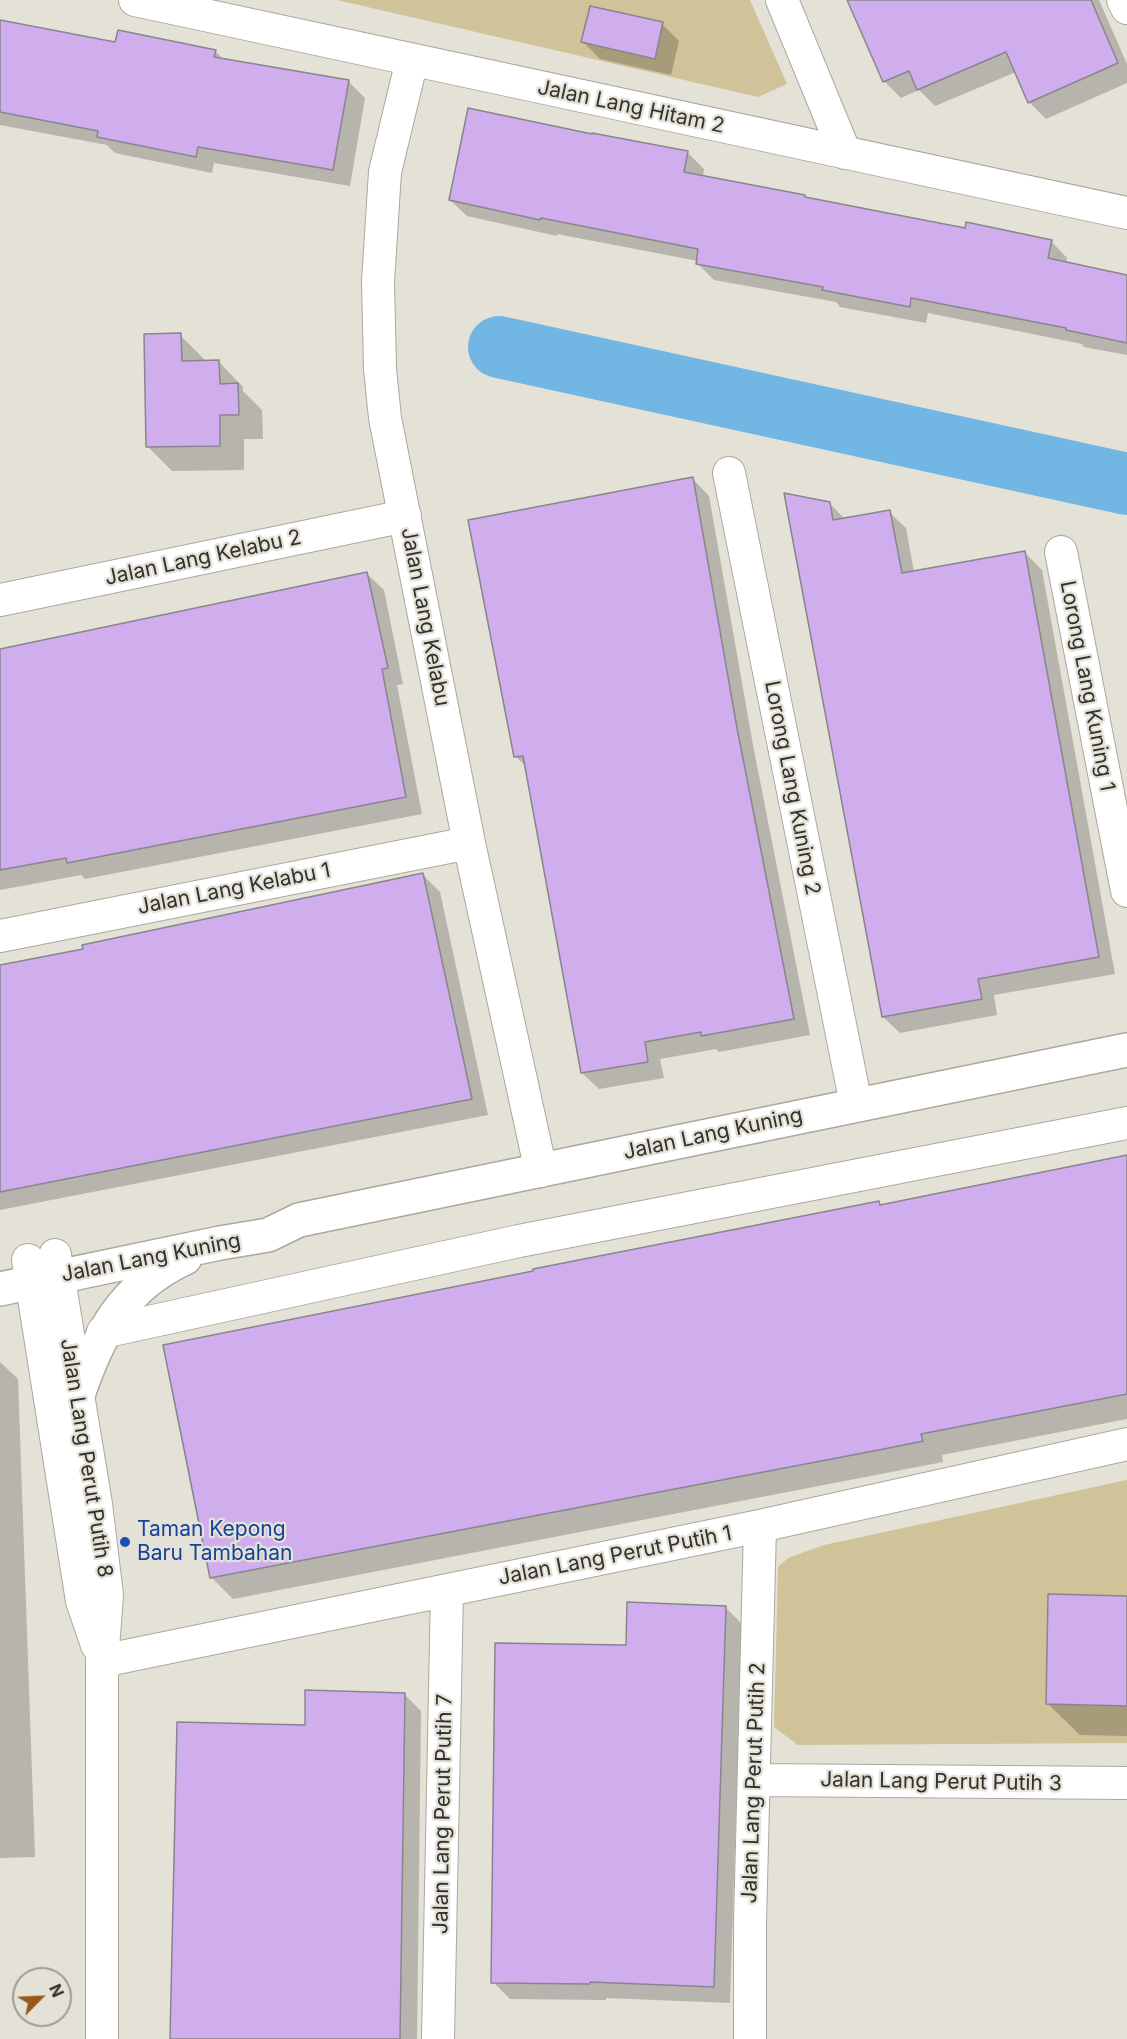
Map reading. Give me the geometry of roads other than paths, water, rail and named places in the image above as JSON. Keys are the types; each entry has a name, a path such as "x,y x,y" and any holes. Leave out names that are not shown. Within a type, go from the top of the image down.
{"street":[{"name":"Jalan Lang Hitam 2","path":"135,0 173,4 412,60 1127,213"},
{"path":"782,0 845,153"},
{"path":"1123,0 1127,8"},
{"name":"Jalan Lang Kelabu","path":"412,60 385,171 378,282 380,369 385,418 468,843 541,1171"},
{"name":"Lorong Lang Kuning 2","path":"729,473 856,1104"},
{"name":"Jalan Lang Kelabu 2","path":"0,600 405,516"},
{"name":"Lorong Lang Kuning 1","path":"1061,552 1127,891"},
{"name":"Jalan Lang Kelabu 1","path":"0,936 468,843"},
{"name":"Jalan Lang Kuning","path":"29,1271 268,1235 299,1220 1127,1050"},
{"path":"103,1332 519,1241 1127,1123"},
{"name":"Jalan Lang Kuning","path":"29,1271 263,1216 299,1220"},
{"path":"77,1398 103,1332 138,1287 163,1268 220,1243"},
{"name":"Jalan Lang Perut Putih 8","path":"29,1271 77,1398 96,1504 107,1595 102,1660 102,2039"},
{"name":"Jalan Lang Perut Putih 8","path":"29,1271 82,1601 102,1660"},
{"name":"Jalan Lang Perut Putih 1","path":"102,1660 760,1526 1127,1444"},
{"name":"Jalan Lang Perut Putih 2","path":"750,2039 750,1923 760,1526"},
{"name":"Jalan Lang Perut Putih 7","path":"438,2039 447,1590"},
{"name":"Jalan Lang Perut Putih 3","path":"755,1780 1127,1783"}],"waterway":[{"path":"499,347 1127,484"}],"place":[{"name":"Taman Kepong Baru Tambahan","path":"125,1542"}]}
